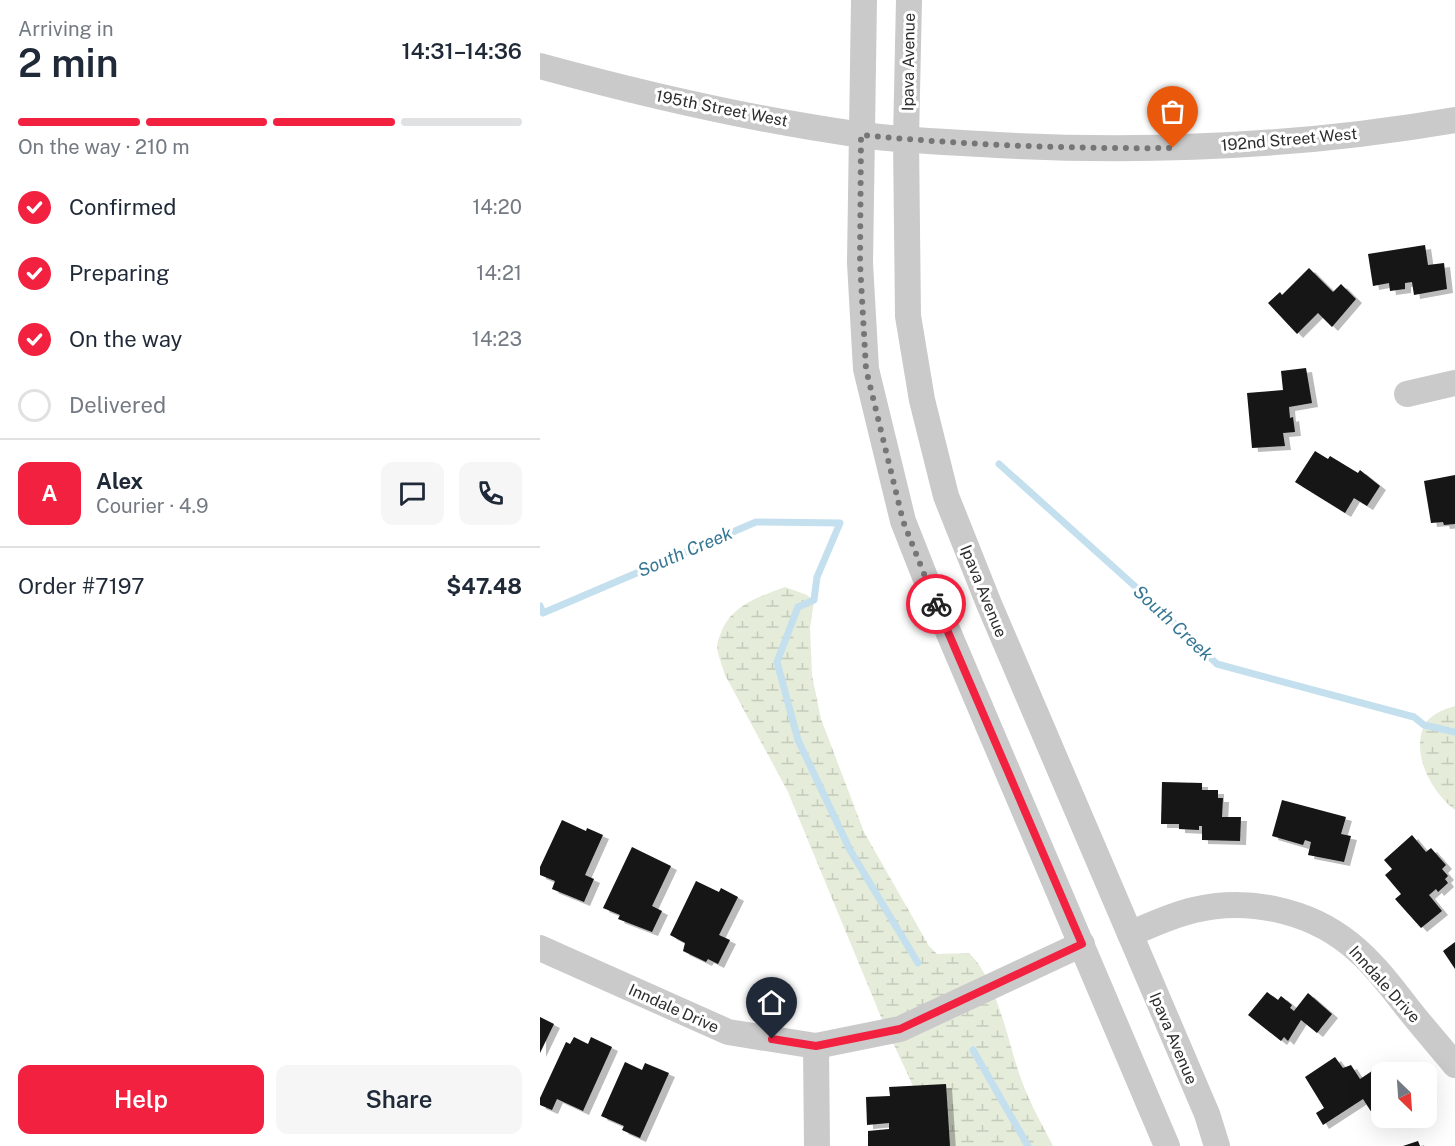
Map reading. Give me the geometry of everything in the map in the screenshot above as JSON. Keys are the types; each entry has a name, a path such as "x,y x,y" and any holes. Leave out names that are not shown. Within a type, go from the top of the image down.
{"street":[{"path":"864,0 860,263 866,369 903,521 1167,1146"},
{"name":"Ipava Avenue","path":"909,0 906,139 908,316 922,400 946,496 993,615 1207,1114 1217,1146"},
{"name":"195th Street West","path":"540,66 666,98 737,113 861,135 906,139"},
{"name":"192nd Street West","path":"906,139 1064,148 1173,148 1353,134 1455,120"},
{"path":"1407,394 1455,383"},
{"name":"Inndale Drive","path":"1130,934 1173,916 1215,906 1261,907 1285,911 1306,919 1328,929 1368,960 1455,1065"},
{"name":"Inndale Drive","path":"540,948 728,1032 816,1046 900,1029 1082,944"},
{"path":"816,1046 817,1146"}],"green space":[{"path":"785,587 807,595 814,601 810,628 812,675 821,719 864,832 929,946 937,954 969,953 979,964 1001,1012 1024,1088 1053,1146 941,1146 881,1017 788,792 725,675 719,657 718,642 732,615 747,603"},
{"path":"1455,706 1455,810 1439,794 1432,783 1426,772 1420,749 1426,722 1437,713"}],"building":[{"path":"1425,245 1428,265 1444,263 1447,289 1414,295 1412,282 1405,283 1405,289 1390,291 1389,283 1373,286 1368,254"},
{"path":"1309,268 1333,292 1341,284 1356,299 1332,327 1318,313 1297,334 1268,303 1280,292 1282,295"},
{"path":"1306,368 1312,403 1289,407 1295,432 1283,433 1285,446 1252,448 1247,393 1283,390 1281,371"},
{"path":"1315,451 1328,459 1330,456 1358,473 1360,470 1380,486 1367,506 1354,498 1345,513 1295,482"},
{"path":"1455,475 1455,524 1431,523 1424,481"},
{"path":"1162,782 1202,783 1202,790 1218,790 1218,798 1223,798 1222,817 1241,817 1240,841 1202,840 1202,826 1199,826 1199,830 1179,829 1179,824 1161,824"},
{"path":"1282,800 1346,817 1341,834 1351,836 1344,862 1308,855 1311,842 1305,840 1303,845 1272,836"},
{"path":"562,820 586,831 587,828 603,835 585,875 594,879 584,902 552,889 555,881 540,875 540,867"},
{"path":"1412,835 1426,852 1431,848 1446,865 1442,869 1448,876 1445,879 1448,883 1438,892 1436,889 1429,895 1442,911 1421,928 1395,899 1401,894 1385,875 1392,869 1384,860"},
{"path":"632,847 671,866 652,906 662,911 652,932 618,919 620,915 603,908"},
{"path":"696,881 719,892 721,888 738,897 719,935 730,940 718,964 708,959 706,962 683,951 685,943 670,935"},
{"path":"1455,942 1455,969 1443,951"},
{"path":"1267,992 1278,1000 1281,996 1292,1005 1290,1008 1294,1011 1308,993 1332,1014 1317,1033 1301,1020 1288,1041 1284,1037 1281,1041 1248,1015"},
{"path":"540,1017 554,1024 540,1053"},
{"path":"574,1037 588,1044 591,1037 612,1047 583,1111 557,1099 552,1110 540,1105 540,1098 566,1042 570,1044"},
{"path":"1335,1057 1343,1068 1351,1065 1360,1079 1371,1072 1371,1111 1363,1099 1323,1125 1316,1113 1324,1108 1305,1077"},
{"path":"625,1062 642,1070 645,1063 669,1073 640,1138 622,1130 624,1126 601,1116"},
{"path":"946,1084 950,1146 868,1146 868,1131 889,1129 889,1123 867,1125 866,1097 890,1096 889,1087"},
{"path":"1418,1141 1420,1146 1403,1146"}],"waterway":[{"name":"South Creek","path":"999,464 1148,598 1217,664 1414,717 1424,725 1455,732"},
{"path":"540,606 543,613 756,522 840,523 817,577 814,600 798,607 777,662 798,740 850,850 918,963"},
{"path":"973,1050 1028,1146"}],"way so far":[{"path":"936,604 903,521 866,369 860,263 861,135 1064,148 1173,148"}],"route":[{"path":"772,1039 816,1046 900,1029 1082,944 936,604"}]}
